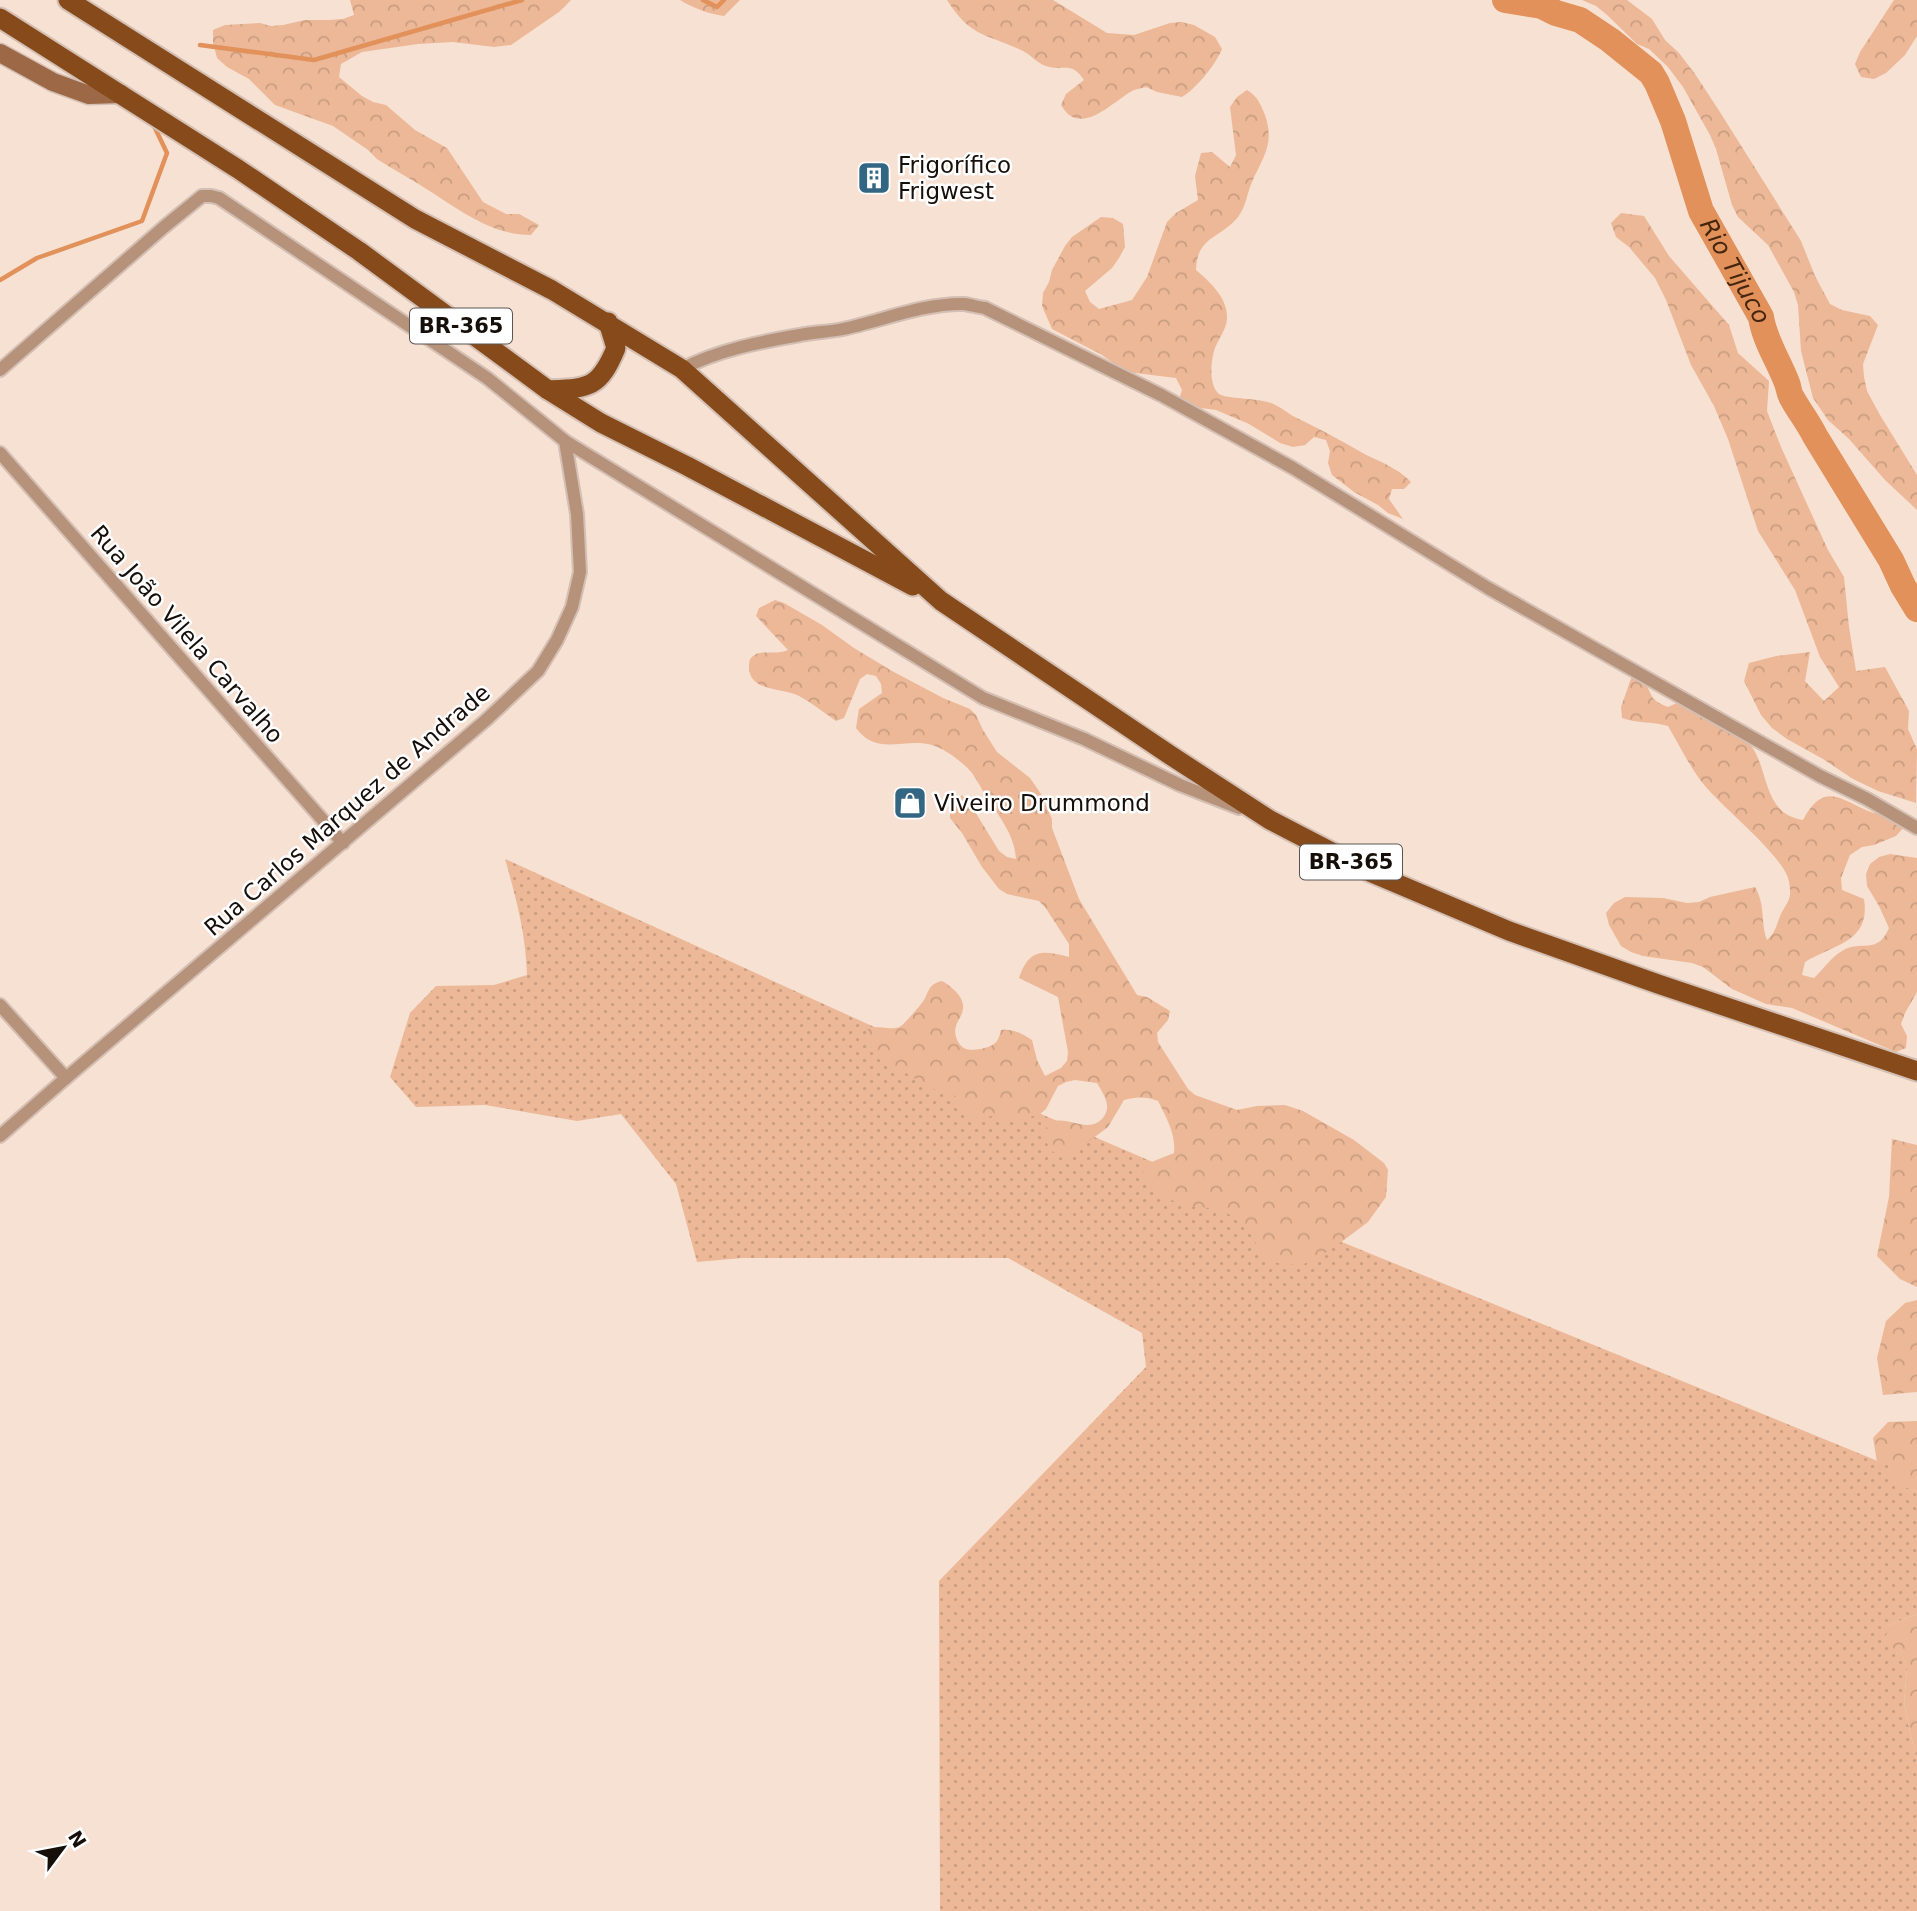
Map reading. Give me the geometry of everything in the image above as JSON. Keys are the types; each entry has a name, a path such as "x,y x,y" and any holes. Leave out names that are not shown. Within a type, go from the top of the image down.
{"main road":[{"name":"BR-365","path":"68,0 415,219 552,290 682,369 941,601"},
{"name":"BR-365","path":"0,18 238,169 359,251 548,390 601,423 941,601 1270,820 1372,873 1509,931 1917,1071"},
{"path":"0,53 65,87 89,95 121,94"},
{"path":"548,390 580,389 589,386 602,375 615,348 608,322"}],"street":[{"path":"87,0 99,19"},
{"path":"0,370 202,196 219,198 475,371 565,441 983,698 1084,739 1180,785 1270,820"},
{"path":"682,369 736,348 842,329 934,307 964,304 985,308 1161,395 1293,468 1488,588 1917,828"},
{"name":"Rua Carlos Marquez de Andrade","path":"0,1136 486,720 538,671 557,640 572,607 580,572 577,514 565,441"},
{"name":"Rua João Vilela Carvalho","path":"0,453 343,843"},
{"path":"0,1005 66,1078"}],"green space":[{"path":"350,0 571,0 559,12 511,45 494,47 453,42 418,44 362,52 341,64 339,77 362,96 386,105 415,130 447,148 483,202 506,214 519,214 539,225 531,235 503,231 464,213 377,159 333,126 275,105 249,79 217,58 213,30 225,25 260,23 271,26 305,20 343,19 354,15"},
{"path":"680,0 740,0 724,16 690,6"},
{"path":"947,0 1053,0 1107,33 1134,35 1181,22 1194,25 1215,37 1222,49 1205,76 1182,97 1146,87 1134,90 1093,116 1076,118 1068,114 1061,105 1066,94 1084,80 1075,70 1046,66 1023,51 972,29"},
{"path":"1582,0 1627,0 1652,19 1665,40 1695,74 1801,241 1830,304 1842,310 1870,316 1878,325 1863,364 1864,377 1867,391 1917,475 1917,510 1828,420 1813,398 1801,351 1798,305 1794,292 1768,245 1738,217 1716,149 1683,87 1668,67 1649,49 1637,44 1596,6"},
{"path":"1894,0 1917,0 1917,36 1905,55 1886,73 1874,79 1861,77 1855,64 1860,52"},
{"path":"1247,90 1254,95 1265,115 1269,134 1266,150 1241,213 1205,244 1197,259 1196,270 1217,291 1227,318 1212,359 1213,385 1222,396 1266,401 1275,405 1401,473 1411,482 1404,489 1392,489 1389,499 1403,519 1354,492 1332,475 1326,440 1314,437 1305,445 1293,447 1216,410 1194,407 1179,400 1182,390 1176,378 1122,369 1102,355 1052,329 1042,306 1043,293 1065,246 1072,237 1101,217 1113,218 1123,224 1125,247 1112,268 1085,291 1090,302 1099,309 1132,300 1147,277 1167,222 1176,213 1198,200 1195,176 1201,153 1212,152 1230,167 1236,155 1230,107 1237,97"},
{"path":"1621,213 1644,216 1669,256 1729,325 1738,353 1769,381 1767,411 1828,550 1844,577 1856,671 1885,667 1909,711 1908,729 1917,749 1916,803 1878,791 1853,779 1787,739 1761,715 1744,681 1749,663 1810,652 1805,681 1824,701 1839,687 1820,657 1795,590 1758,531 1728,439 1714,406 1691,365 1666,300 1655,278 1629,247 1616,237 1611,223"},
{"path":"775,600 822,625 892,671 970,709 976,715 997,752 1030,778 1041,794 1079,899 1137,995 1147,997 1170,1011 1168,1020 1157,1033 1158,1042 1188,1089 1195,1095 1237,1110 1285,1105 1303,1111 1354,1140 1384,1163 1388,1170 1386,1197 1368,1222 1312,1261 1285,1265 1267,1260 1246,1226 1227,1213 1210,1208 1191,1207 1165,1198 1144,1179 1143,1170 1149,1163 1174,1153 1172,1132 1158,1101 1149,1098 1124,1100 1108,1127 1061,1158 1052,1151 1042,1136 1050,1123 1058,1120 1090,1125 1102,1119 1107,1106 1105,1096 1097,1083 1075,1080 1058,1086 1046,1109 1039,1115 1012,1120 993,1116 976,1118 967,1115 952,1093 932,1089 906,1073 888,1066 875,1053 865,1038 868,1029 901,1026 922,1003 932,985 942,981 956,991 962,1001 963,1011 955,1033 963,1047 974,1050 988,1047 997,1041 1001,1030 1014,1031 1032,1040 1045,1076 1061,1068 1067,1061 1068,1052 1058,997 1019,978 1032,956 1052,953 1069,957 1069,944 1039,901 1007,894 999,889 950,818 950,808 962,795 999,851 1016,859 1013,842 1005,826 968,769 959,760 932,745 873,742 856,728 859,709 882,693 876,676 867,674 860,679 844,718 836,721 793,693 769,688 755,681 749,668 751,658 759,653 788,650 756,616 759,608"},
{"path":"1633,673 1643,681 1657,701 1668,707 1679,702 1728,728 1750,744 1773,800 1790,816 1803,820 1811,807 1820,800 1836,797 1893,818 1904,827 1896,836 1862,847 1850,855 1841,878 1842,890 1864,899 1865,913 1862,924 1848,940 1805,962 1802,975 1814,978 1842,951 1874,944 1884,937 1889,928 1867,886 1866,874 1870,864 1879,857 1890,854 1917,858 1917,992 1901,1024 1907,1036 1906,1048 1896,1052 1792,1008 1766,1004 1732,989 1703,967 1692,963 1643,956 1621,946 1609,925 1606,913 1614,903 1625,897 1663,898 1687,903 1755,887 1761,901 1767,940 1775,930 1790,895 1789,882 1777,860 1705,786 1668,726 1622,718 1621,707"},
{"path":"505,859 894,1036 920,1062 1288,1220 1890,1466 1888,1479 1917,1492 1917,1614 1889,1625 1907,1668 1904,1704 1917,1763 1917,1911 940,1911 939,1581 1146,1367 1142,1333 1008,1258 742,1258 697,1262 676,1184 621,1114 577,1121 485,1105 416,1107 390,1077 410,1013 436,986 494,985 527,975 517,902"},
{"path":"1892,1139 1917,1145 1917,1287 1900,1279 1877,1256 1889,1197"},
{"path":"1917,1300 1917,1392 1883,1395 1877,1358 1886,1321 1905,1303"},
{"path":"1917,1421 1917,1492 1887,1479 1890,1466 1877,1462 1873,1438 1888,1422"},
{"path":"1917,1614 1917,1763 1904,1704 1907,1668 1900,1652 1884,1643 1889,1625"}],"waterway":[{"path":"200,45 314,60 522,0"},
{"path":"703,0 717,7 724,0"},
{"name":"Rio Tijuco","path":"1505,0 1542,6 1580,20 1651,73 1673,121 1701,211 1761,317 1765,334 1791,396 1891,560 1917,609"},
{"path":"0,280 37,258 142,221 167,153 154,126"}],"place":[{"name":"Frigorífico Frigwest","path":"874,178"},
{"name":"Viveiro Drummond","path":"910,803"}]}
